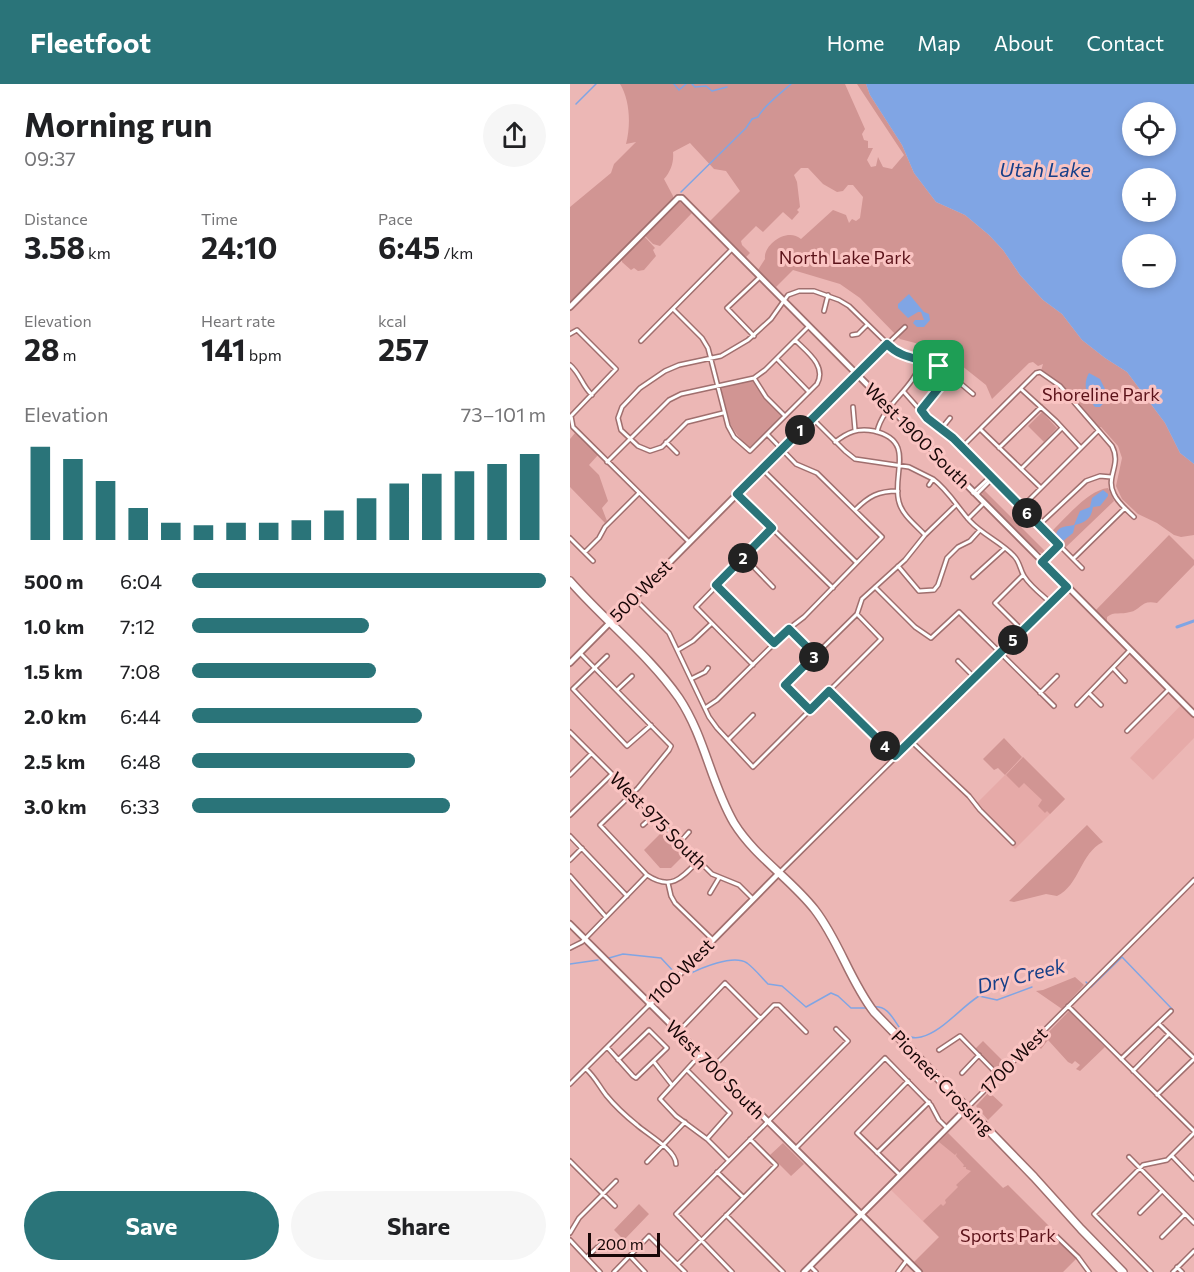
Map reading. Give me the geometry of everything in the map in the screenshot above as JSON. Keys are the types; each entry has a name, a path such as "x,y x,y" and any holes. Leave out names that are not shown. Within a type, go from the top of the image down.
{"highway":[{"name":"Pioneer Crossing","path":"570,581 607,625"},
{"name":"Pioneer Crossing","path":"570,588 654,668 678,697 696,727 725,805 735,824 748,842 817,919 882,1028 1123,1272"},
{"name":"Pioneer Crossing","path":"966,1112 1116,1272"}],"street":[{"name":"West 1900 South","path":"570,307 678,198 682,198 1194,714"},
{"path":"641,341 732,249"},
{"path":"754,336 727,308 760,277"},
{"path":"723,413 687,422 656,450 650,451 638,446 621,430 618,418 622,407 653,378 672,368 727,354 754,336 771,319 784,299 794,292 805,290 828,295 849,306 894,350 935,363 973,394"},
{"path":"824,310 828,295"},
{"path":"673,309 702,338 708,348 723,413 734,437 750,452 817,384 820,374 814,359 795,340"},
{"path":"852,335 858,334 867,324"},
{"path":"608,462 661,407 675,397 717,385 754,378 810,326"},
{"path":"856,374 904,327"},
{"path":"570,334 577,330 616,369 571,416 571,424 689,542"},
{"path":"776,359 809,392"},
{"path":"877,432 880,420 904,392 920,367 921,360"},
{"path":"570,364 592,395"},
{"path":"962,447 1038,372 1058,384 1112,446 1116,457 1111,477 1113,494 1134,517"},
{"name":"500 West","path":"570,663 856,374"},
{"path":"921,410 950,374"},
{"path":"754,378 766,397 785,416"},
{"path":"1021,389 1042,407 1081,448"},
{"path":"904,392 927,418 953,438 1082,568"},
{"path":"853,406 855,430"},
{"path":"999,448 1042,407"},
{"path":"812,418 855,459 901,465 933,479 945,489 968,519 1006,548 1018,561 1023,575 1051,603"},
{"path":"941,429 950,418"},
{"path":"1021,469 1062,428"},
{"path":"980,429 1041,488"},
{"path":"835,442 855,430 877,432 892,441 900,455 899,503 925,535"},
{"path":"1022,507 1098,431"},
{"path":"705,708 717,700 774,643 804,617 882,537 817,473 796,464 768,434"},
{"path":"666,442 677,453"},
{"path":"762,469 856,562"},
{"path":"1040,525 1086,481 1100,476 1111,477"},
{"path":"975,494 992,477"},
{"path":"929,485 933,479"},
{"path":"855,510 868,497 879,492 898,491"},
{"path":"585,552 599,538 605,527 639,494"},
{"path":"737,494 833,588"},
{"path":"968,519 984,503"},
{"path":"810,710 785,685 856,614 861,599 898,566 956,505"},
{"path":"1073,559 1125,508"},
{"path":"753,665 696,607 772,528"},
{"path":"898,566 919,591 934,590 938,585 947,558 952,552 970,541 980,530"},
{"path":"570,538 593,561"},
{"path":"1041,561 1058,544"},
{"path":"973,577 1006,548"},
{"path":"744,558 773,587"},
{"path":"1023,575 995,603 1023,630"},
{"path":"716,585 774,643"},
{"path":"875,586 915,627 931,638 958,612 1054,706"},
{"name":"1100 West","path":"570,1084 753,899 780,877 792,860 895,756 915,739 1067,587"},
{"path":"634,598 663,626 678,650 717,728 753,767 881,639 856,614"},
{"path":"678,650 693,642 711,624"},
{"path":"789,629 815,655"},
{"path":"1077,705 1130,650"},
{"path":"580,653 671,746 631,794 600,825 647,875 655,880 668,882 683,876 698,861"},
{"path":"607,656 573,689 608,728 629,746 651,725"},
{"path":"958,662 975,678"},
{"path":"691,679 708,668"},
{"path":"1113,668 1125,681"},
{"path":"617,690 632,676"},
{"path":"1040,693 1057,676"},
{"path":"1127,731 1169,689"},
{"path":"829,691 895,756"},
{"path":"1089,693 1101,705"},
{"path":"728,740 753,715"},
{"name":"West 975 South","path":"570,732 698,861 719,878 739,885 753,899"},
{"path":"911,741 969,796 1013,843"},
{"path":"570,775 591,754"},
{"path":"570,815 611,774"},
{"path":"644,825 653,816"},
{"path":"680,842 689,832"},
{"path":"570,836 627,896"},
{"path":"570,860 582,848"},
{"path":"570,948 585,939 647,875"},
{"path":"570,876 606,917"},
{"path":"710,892 719,878"},
{"name":"1700 West","path":"804,1272 947,1128 966,1112 1088,984 1194,880"},
{"path":"668,882 675,903 713,940"},
{"name":"West 700 South","path":"570,924 919,1272"},
{"path":"678,1032 725,983 760,1018"},
{"path":"712,1067 776,1004 806,1032"},
{"path":"1068,1006 1194,1132 1172,1156 1140,1168 1094,1214 1151,1272"},
{"path":"1121,1059 1171,1011"},
{"path":"1157,1095 1194,1059 1159,1024"},
{"path":"732,1272 676,1214 848,1041 836,1029"},
{"path":"607,1047 618,1060 636,1078 667,1048 649,1030 618,1060"},
{"path":"1133,1071 1169,1034"},
{"path":"939,1050 960,1036 999,1076"},
{"path":"700,1055 660,1099 676,1116 707,1139 729,1160"},
{"path":"962,1073 979,1055"},
{"path":"795,1149 885,1058 929,1102 947,1128"},
{"path":"654,1062 672,1085"},
{"path":"586,1069 597,1079 606,1095 638,1127 650,1133 676,1160 676,1164"},
{"path":"687,1070 730,1113 707,1139"},
{"path":"900,1175 857,1133 908,1081"},
{"path":"878,1153 929,1102"},
{"path":"647,1162 685,1122"},
{"path":"678,1264 776,1165 750,1139"},
{"path":"1172,1156 1194,1179"},
{"path":"1129,1157 1194,1223"},
{"path":"570,1161 615,1206"},
{"path":"717,1172 743,1197"},
{"path":"570,1233 579,1218 616,1181"},
{"path":"1140,1213 1162,1191"},
{"path":"1162,1237 1185,1214"},
{"path":"726,1215 783,1272"},
{"path":"1053,1233 1078,1257 1086,1271"},
{"path":"614,1272 649,1236 685,1272"},
{"path":"570,1240 600,1272"},
{"path":"587,1257 602,1243"},
{"path":"1173,1272 1194,1251"},
{"path":"629,1256 645,1272"},
{"path":"898,1272 907,1260"},
{"path":"810,1266 816,1272"},
{"path":"1177,1268 1182,1272"}],"shaded area":[{"path":"1182,704 1194,716 1194,738 1153,780 1130,758"},
{"path":"1023,757 1065,799 1015,849 973,807"},
{"path":"947,1132 1004,1189 947,1245 890,1189"}],"green space":[{"path":"620,84 845,84 865,129 862,134 864,140 868,141 868,148 873,148 867,160 871,167 876,166 878,157 883,167 892,169 904,155 857,84 866,84 870,95 902,145 914,173 936,202 965,215 989,235 1003,250 1020,275 1043,300 1062,314 1082,340 1127,372 1165,423 1180,453 1194,464 1194,535 1181,537 1174,535 1138,514 1122,499 1116,486 1122,458 1118,446 1101,427 1098,428 1059,383 1041,371 1043,364 1038,366 1033,362 1029,363 992,399 986,385 942,350 900,339 860,298 840,284 793,270 776,287 758,270 765,259 768,248 777,239 789,235 801,239 833,210 846,215 849,223 852,219 856,221 860,218 863,197 853,185 848,185 843,191 837,192 823,184 808,168 801,168 794,175 797,182 800,207 797,210 799,212 792,220 783,212 763,232 756,226 741,241 750,253 746,257 710,221 740,191 726,171 714,169 690,143 673,152 672,166 664,179 673,199 570,304 570,207 611,173 614,164 636,142 626,144 629,113 626,97"},
{"path":"679,201 692,213 660,246 653,244 645,236"},
{"path":"644,236 655,248 653,250 656,256 644,270 638,271 634,268 631,270 622,262 622,258"},
{"path":"754,380 763,395 782,417 749,448 729,421 720,390 722,387"},
{"path":"1042,412 1057,428 1044,442 1028,426"},
{"path":"575,433 598,455 589,465 599,475 608,501 602,508 607,521 605,523 570,487 570,439"},
{"path":"1108,488 1114,501 1065,548 1050,533 1085,499"},
{"path":"984,490 1046,552 1044,554 1030,545 1001,518 981,492"},
{"path":"1169,535 1194,560 1194,565 1157,603 1148,602 1134,611 1112,614 1107,617 1107,623 1095,611"},
{"path":"1004,738 1022,757 1005,775 998,768 994,770 983,759"},
{"path":"1023,757 1065,799 1050,814 1047,811 1045,813 1038,806 1042,800 1024,783 1019,788 1006,775"},
{"path":"1087,825 1103,842 1089,854 1065,891 1057,896 1046,894 1014,902 1009,901"},
{"path":"664,830 687,852 671,868 660,868 644,850"},
{"path":"1075,977 1084,985 1062,1009 1036,991 1043,990"},
{"path":"1069,1011 1105,1047 1080,1071 1076,1069 1080,1065 1075,1061 1072,1064 1068,1062 1048,1040 1041,1049 1038,1046 1038,1043"},
{"path":"983,1041 1006,1064 1000,1070 996,1070 975,1049"},
{"path":"989,1092 1003,1105 988,1120 976,1106"},
{"name":"Sports Park","path":"948,1133 1003,1188 1008,1185 1050,1227 1053,1235 1076,1259 1063,1272 923,1272 914,1262 939,1237 923,1221 941,1204 943,1206 946,1203 945,1200 958,1187 956,1185 971,1171 963,1167 964,1165 956,1156 957,1153 955,1155 939,1142"},
{"path":"783,1143 804,1164 791,1176 770,1155"},
{"path":"639,1204 649,1214 624,1240 614,1230"}],"water":[{"name":"Utah Lake","path":"866,84 1194,84 1194,464 1180,453 1165,423 1127,372 1082,340 1062,314 1043,300 1020,275 1003,250 989,235 965,215 936,202 914,173 902,145 870,95"},
{"path":"909,294 924,312 929,314 930,320 924,327 917,327 913,323 915,320 924,320 921,312 908,318 898,308 898,304"},
{"path":"1089,373 1100,379 1109,397 1100,407 1095,407 1088,395 1086,382"},
{"path":"1103,490 1108,496 1100,506 1093,507 1087,519 1075,525 1073,533 1063,541 1056,534 1057,531 1074,525 1080,511 1090,507 1092,498"}],"waterway":[{"path":"576,104 596,84"},
{"path":"674,84 679,90 686,84"},
{"path":"692,84 695,87 706,86 712,91 727,87"},
{"path":"681,192 746,128 752,119 758,117 768,104 791,84"},
{"path":"1177,627 1194,621"},
{"name":"Dry Creek","path":"609,958 623,954 661,958 675,973"},
{"name":"Dry Creek","path":"1086,982 1091,987 1122,957 1173,1010"},
{"name":"Dry Creek","path":"570,964 598,960"},
{"name":"Dry Creek","path":"687,975 717,963 741,961 750,965 768,984 782,986 806,1007 831,993 851,1008 868,1008"},
{"name":"Dry Creek","path":"873,1007 887,1011 906,1035 912,1038 921,1037 944,1025 979,996 997,1000 1032,987"}],"route":[{"path":"887,344 908,357 939,366 950,374 921,410 927,418 953,438 1059,545 1042,562 1067,587 915,739 895,756 829,691 810,710 785,685 815,655 789,629 774,643 716,585 772,528 737,494 887,344"}],"park label":[{"name":"North Lake Park","path":"845,258"},
{"name":"Shoreline Park","path":"1101,395"}]}
